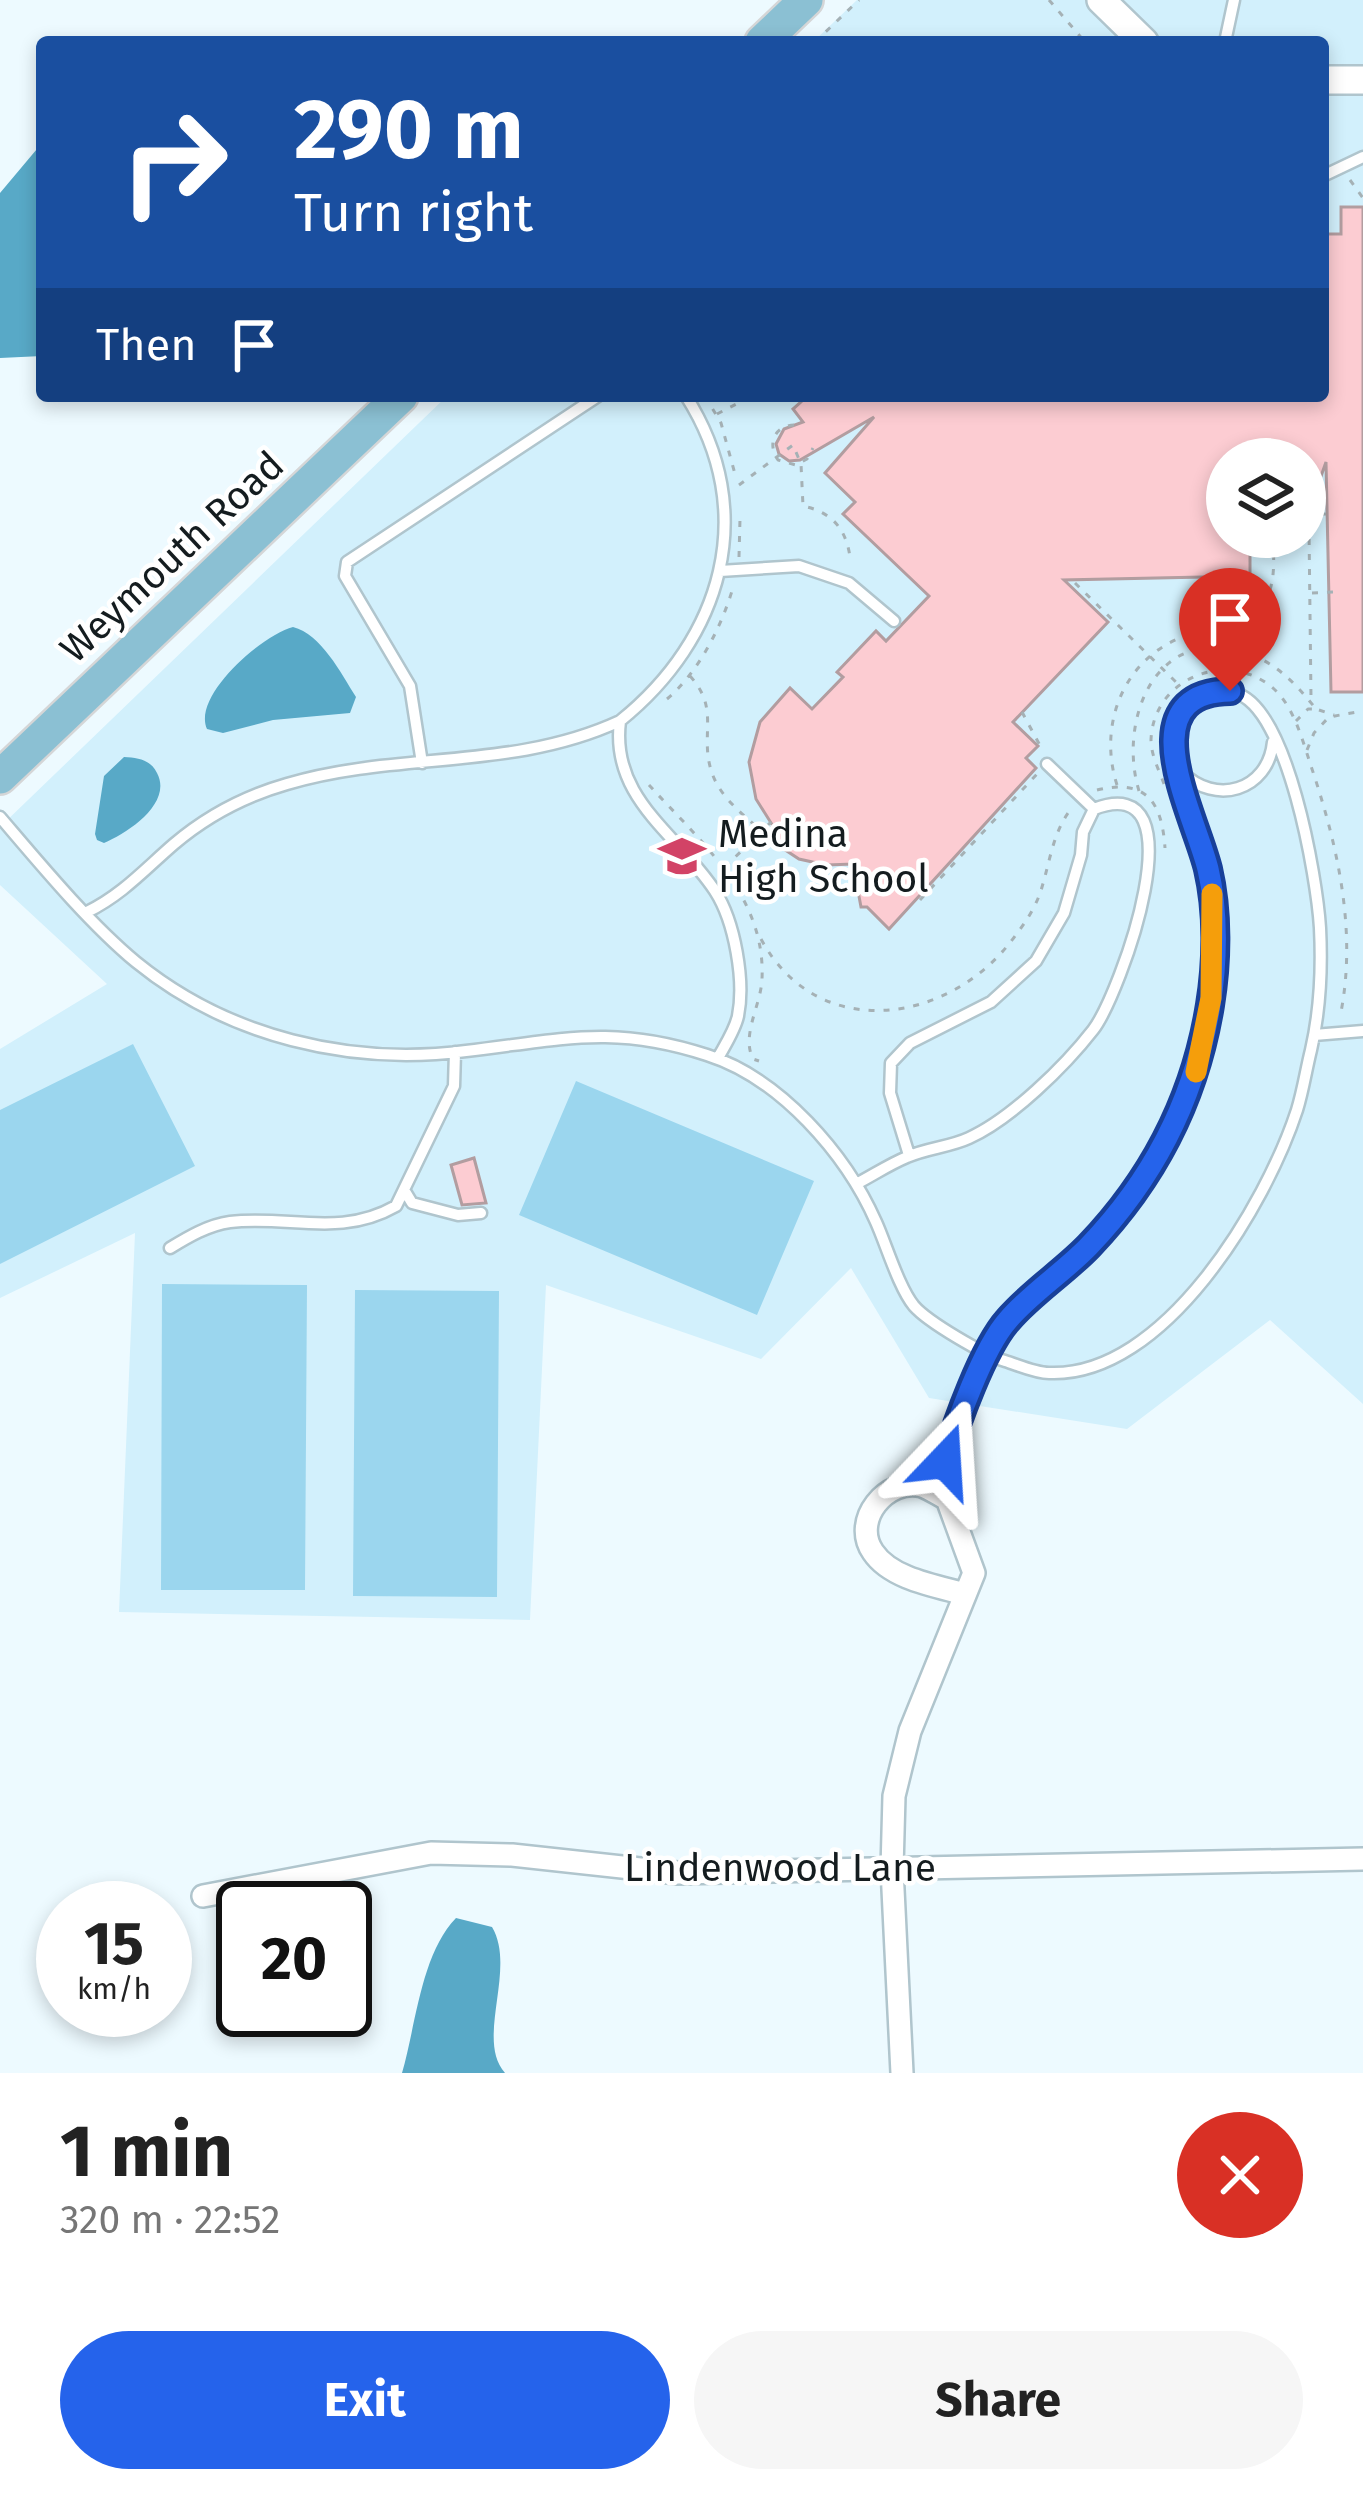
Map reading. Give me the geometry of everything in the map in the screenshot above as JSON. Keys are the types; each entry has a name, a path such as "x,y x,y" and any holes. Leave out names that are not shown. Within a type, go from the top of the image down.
{"main road":[{"path":"768,36 806,0"},
{"name":"Weymouth Road","path":"0,777 395,402"}],"street":[{"path":"1101,0 1138,36"},
{"path":"1329,80 1363,80"},
{"path":"902,2073 891,1829 900,1763 974,1574 947,1499 920,1485 891,1489 878,1500 869,1518 867,1535 873,1552 918,1581 965,1594"},
{"name":"Lindenwood Lane","path":"202,1897 431,1853 512,1855 677,1873 1363,1858"}],"lane":[{"path":"1226,36 1234,0"},
{"path":"1329,173 1363,157"},
{"path":"422,763 410,686 345,575 347,562 589,402"},
{"path":"87,912 132,885 194,828 252,795 325,775 547,748 620,721 670,676 704,616 720,572 725,535 718,468 689,402"},
{"path":"720,572 799,566 849,583 894,621"},
{"path":"0,817 135,961 201,1006 294,1043 393,1057 592,1034 644,1036 718,1058 792,1105 859,1183 913,1305 986,1355 1047,1374 1112,1362 1163,1324 1244,1222 1297,1109 1314,1035 1320,929 1295,793 1269,722 1246,697 1213,692 1184,708 1172,740 1214,902 1211,998 1202,1056 1186,1102 1159,1155 1126,1203 1090,1244 1008,1319 986,1355 935,1493"},
{"path":"620,721 620,765 666,835 717,893 740,960 738,1018 718,1058"},
{"path":"1174,756 1192,782 1207,790 1239,790 1265,770 1271,755 1269,722"},
{"path":"1047,764 1094,809"},
{"path":"859,1183 909,1155 970,1138 1033,1094 1095,1028 1129,959 1147,878 1149,842 1146,824 1137,812 1123,805 1094,809"},
{"path":"909,1155 890,1093 891,1064 910,1043 991,1002 1036,961 1064,913 1083,832 1094,809"},
{"path":"1314,1035 1363,1031"},
{"path":"170,1248 229,1222 316,1226 366,1221 396,1207 454,1086 455,1052"},
{"path":"406,1193 412,1203 441,1212 481,1213"}],"path":[{"path":"821,36 859,0"},
{"path":"1048,0 1080,36"},
{"path":"1349,179 1363,198"},
{"path":"709,402 737,486 794,446 803,506 836,522 844,532 850,557"},
{"path":"716,414 740,402"},
{"path":"794,425 775,435 772,448 777,458 800,464 813,448"},
{"path":"662,703 688,675 718,628 737,570 739,505"},
{"path":"1118,787 1108,746 1111,720 1134,673 1173,641 1238,626 1252,617 1271,590 1272,558"},
{"path":"1309,558 1311,699 1316,709"},
{"path":"1075,583 1178,684"},
{"path":"1310,593 1335,592"},
{"path":"1170,801 1151,741 1160,708 1178,684 1210,670 1242,673 1274,688 1295,723 1333,836 1345,947 1339,1022"},
{"path":"688,675 706,698 710,765 717,784 761,831"},
{"path":"1295,723 1308,710 1334,715"},
{"path":"1306,752 1320,724 1334,715 1363,711"},
{"path":"920,900 1047,764 1022,712"},
{"path":"649,785 724,868 758,932 790,977 843,1006 885,1012 928,1003 982,969 1017,934 1041,890 1062,822 1082,798 1118,787 1135,789 1156,805 1165,825 1164,861"},
{"path":"724,868 771,822"},
{"path":"758,932 762,987 748,1047 759,1061"}],"shaded area":[{"name":"Medina High School","path":"857,0 1363,0 1363,1404 1270,1320 1127,1429 929,1398 851,1268 761,1359 546,1285 530,1620 119,1612 135,1233 0,1298 0,1049 107,984 0,885 0,827 441,402 1329,402 1329,36 819,36"},
{"path":"36,150 36,356 0,358 0,193"},
{"path":"293,627 313,638 337,666 356,697 350,713 273,720 223,733 207,729 205,715 219,684 248,654"},
{"path":"124,757 143,760 154,768 159,795 146,816 104,843 95,834 104,776"},
{"path":"133,1044 195,1166 0,1264 0,1110"},
{"path":"576,1081 814,1181 757,1315 519,1215"},
{"path":"162,1284 307,1285 305,1590 161,1590"},
{"path":"355,1290 499,1291 497,1597 353,1596"},
{"path":"456,1918 492,1927 499,1944 494,2042 505,2073 402,2073 427,1970"}],"building":[{"path":"1341,207 1363,207 1363,692 1331,692 1326,438 1206,438 1206,558 1250,558 1250,576 1064,580 1108,622 1013,722 1038,746 1026,758 1036,768 889,929 867,907 861,907 853,864 799,859 764,836 773,826 756,799 749,762 760,722 790,688 812,709 843,677 837,672 876,631 886,641 929,596 843,514 855,502 825,473 874,417 800,460 789,461 779,454 776,444 784,429 803,422 793,409 801,402 1329,402 1329,234 1341,234"},
{"path":"474,1158 486,1203 462,1205 451,1165"}],"slow traffic":[{"path":"1196,1072 1211,998 1212,894"}],"place":[{"name":"Medina High School","path":"682,856"}],"route":[{"path":"945,1461 986,1355 1008,1319 1055,1279 1126,1203 1159,1155 1186,1102 1202,1056 1211,998 1214,902 1172,740 1184,708 1213,692 1230,691"}]}
